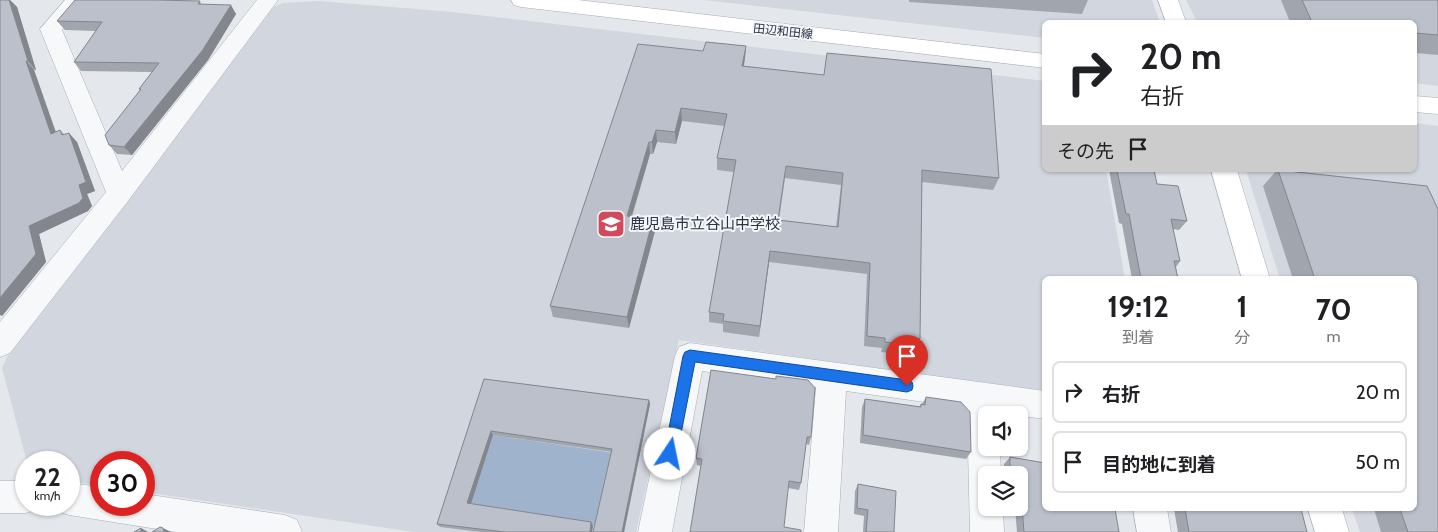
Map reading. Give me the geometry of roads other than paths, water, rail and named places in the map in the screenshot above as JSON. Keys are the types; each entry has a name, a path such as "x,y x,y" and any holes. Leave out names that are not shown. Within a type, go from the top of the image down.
{"street":[{"path":"77,0 51,29 119,194"},
{"path":"0,344 119,194 268,0"},
{"name":"田辺和田線","path":"521,0 1042,61"},
{"path":"1168,0 1175,20"},
{"path":"1417,104 1438,106"},
{"path":"1225,172 1255,276"},
{"path":"655,532 690,356 1042,405"},
{"path":"821,532 832,376"},
{"path":"982,397 985,466"},
{"path":"0,497 15,497"},
{"path":"1150,511 1154,532"},
{"path":"1326,511 1332,532"},
{"path":"155,512 285,532"},
{"path":"986,516 987,532"}],"water":[{"path":"493,435 614,453 596,526 470,507"}],"place":[{"name":"鹿児島市立谷山中学校","path":"611,224"}]}
